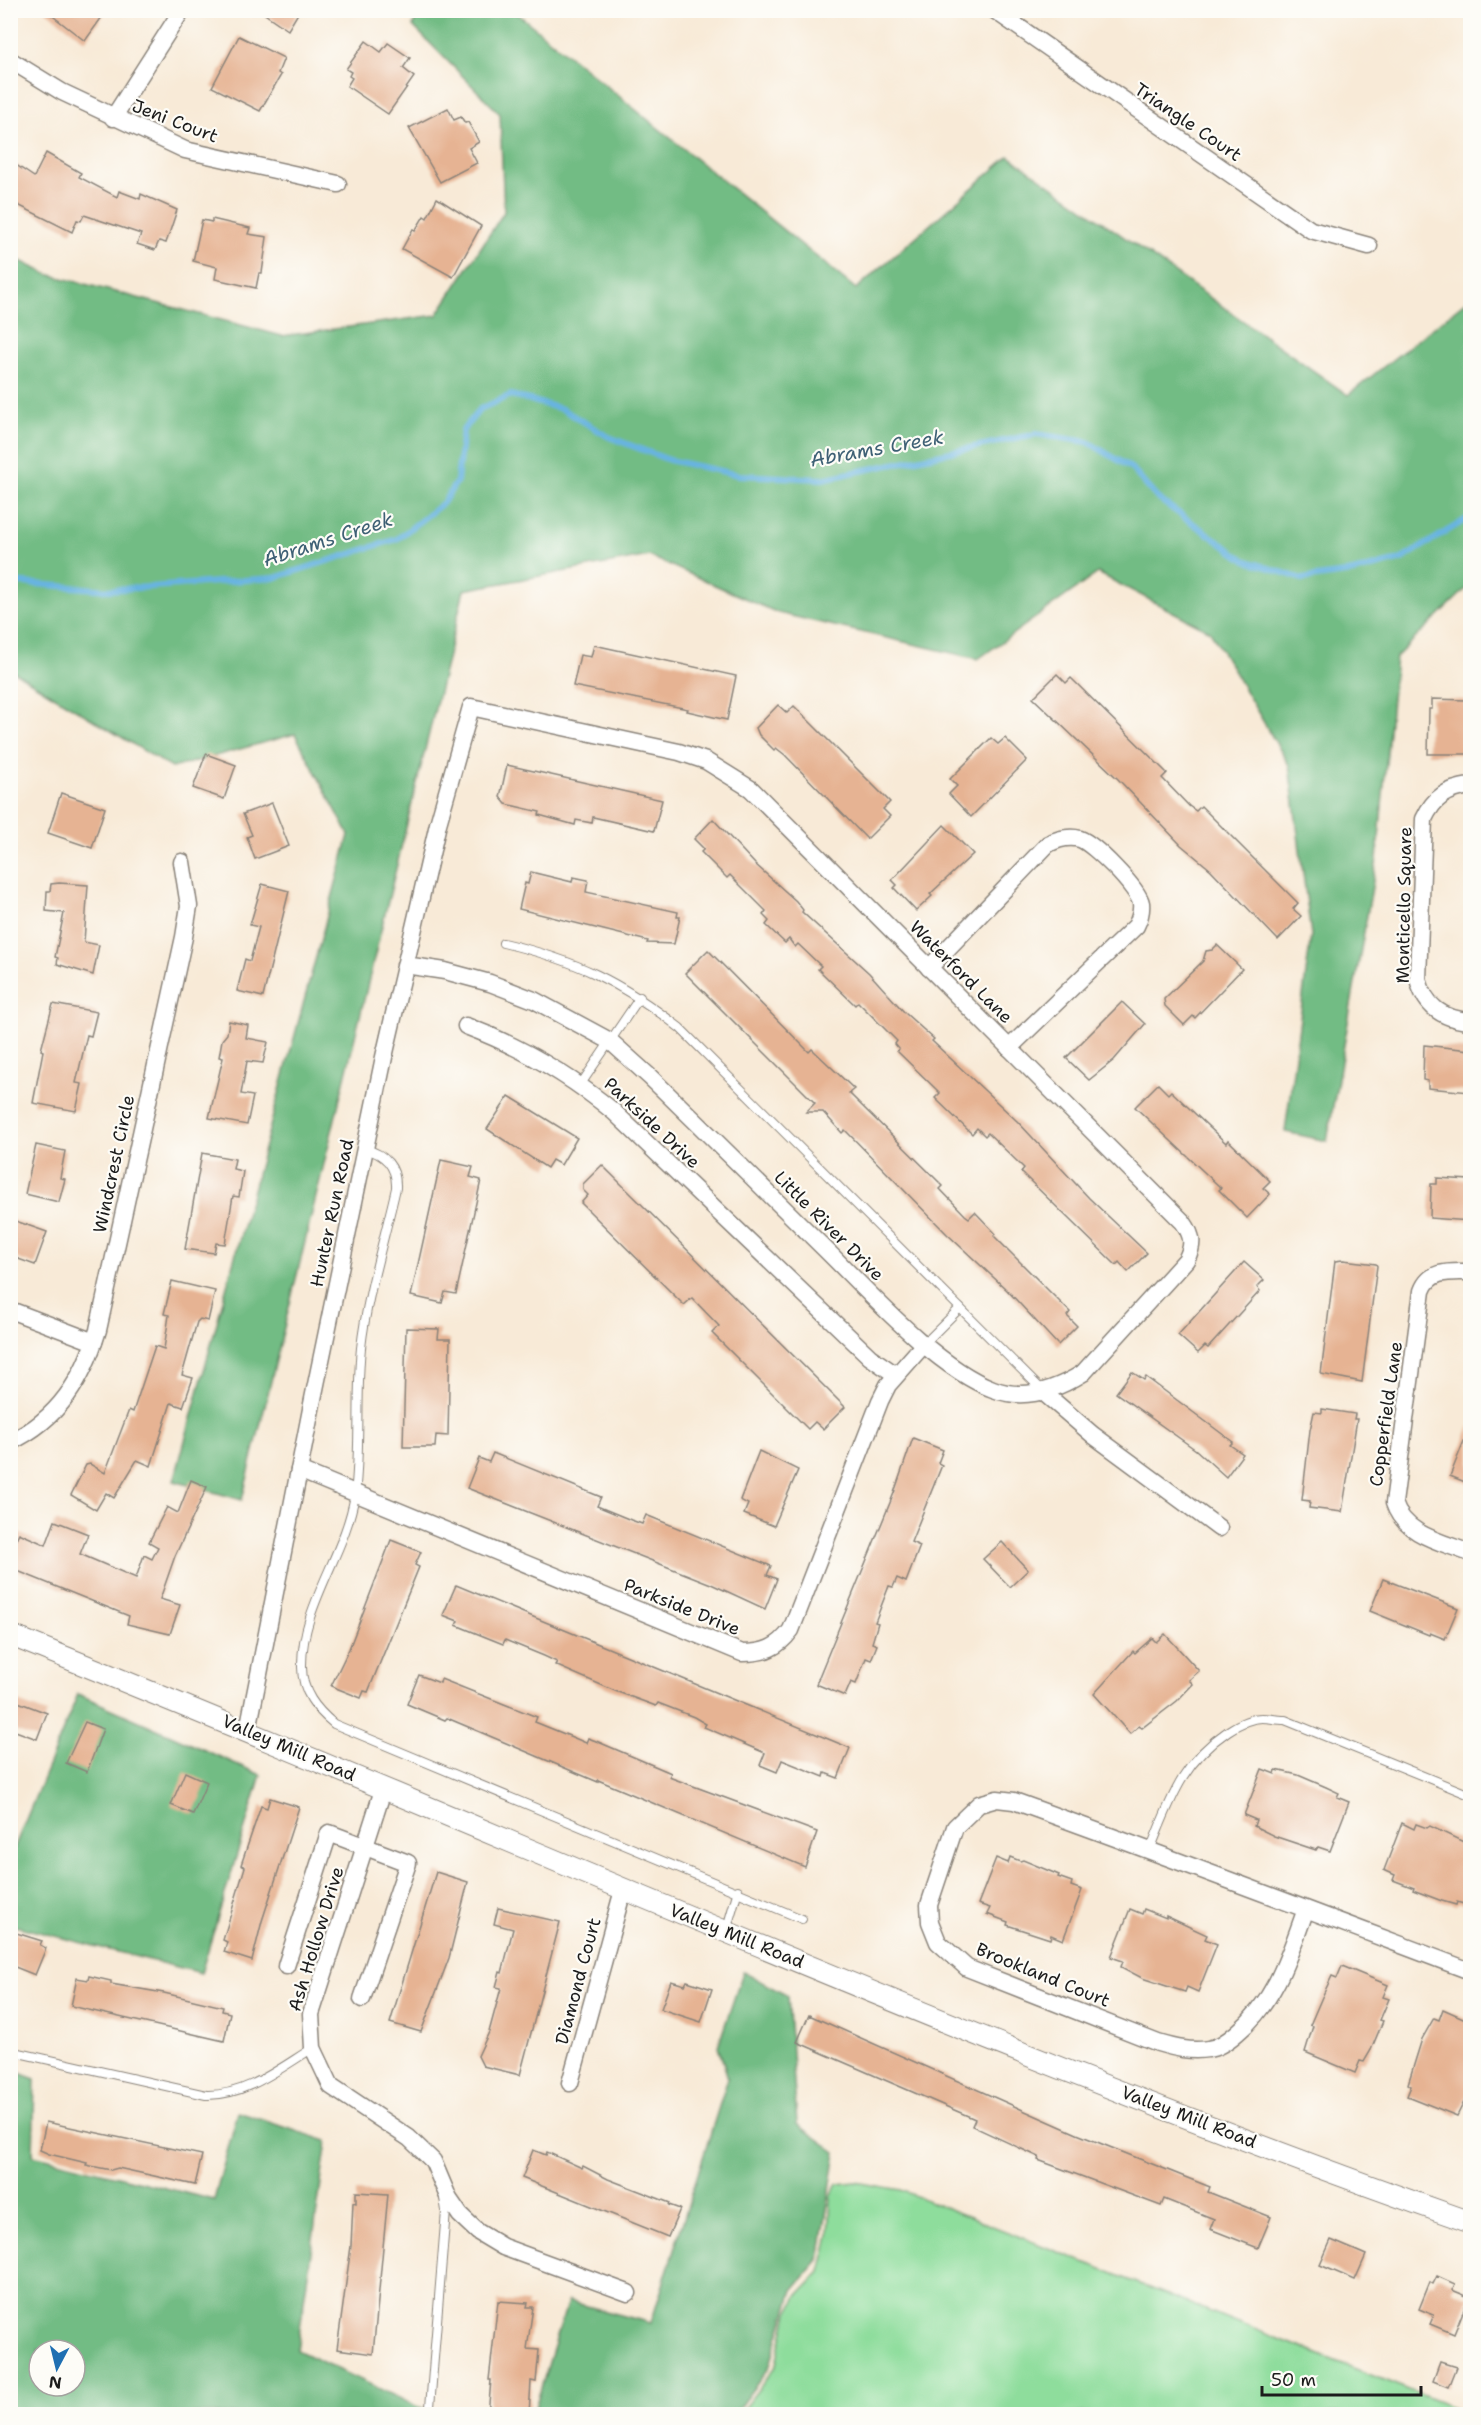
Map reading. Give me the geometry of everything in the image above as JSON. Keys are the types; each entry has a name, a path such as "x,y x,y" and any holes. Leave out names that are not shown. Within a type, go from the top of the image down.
{"street":[{"path":"113,118 182,10"},
{"name":"Triangle Court","path":"994,10 1311,230 1370,246"},
{"name":"Jeni Court","path":"10,60 62,92 185,150 338,184"},
{"name":"Hunter Run Road","path":"248,1730 299,1470 405,965 445,795 471,708"},
{"name":"Waterford Lane","path":"471,708 679,752 706,761 751,789 1183,1222 1191,1234 1192,1241 1192,1248 1186,1260 1083,1373 1064,1385 1043,1392"},
{"name":"Monticello Square","path":"1470,786 1445,792 1430,806 1424,819 1418,980 1429,1004 1441,1014 1454,1020 1470,1021"},
{"path":"929,968 1048,844 1060,838 1077,838 1090,844 1136,891 1141,902 1141,915 1136,926 1009,1048"},
{"name":"Windcrest Circle","path":"10,1442 46,1420 65,1400 80,1378 94,1342 184,937 189,906 182,862"},
{"name":"Little River Drive","path":"405,965 445,971 490,983 534,1000 610,1041 650,1077 892,1316 925,1343 975,1381 995,1390 1021,1394 1043,1392"},
{"name":"Parkside Drive","path":"466,1026 507,1041 581,1084 622,1119 870,1357 896,1375"},
{"name":"Copperfield Lane","path":"1470,1272 1442,1272 1432,1276 1424,1284 1394,1503 1398,1516 1406,1526 1470,1553"},
{"path":"10,1310 94,1342"},
{"name":"Parkside Drive","path":"299,1470 742,1653 758,1653 772,1649 791,1630 880,1401 896,1375 925,1343"},
{"path":"1043,1392 1093,1435 1219,1528"},
{"name":"Valley Mill Road","path":"10,1635 248,1730 726,1932 1351,2180 1470,2222"},
{"name":"Ash Hollow Drive","path":"384,1787 311,2014 313,2048 331,2086 409,2138 433,2161 460,2215 490,2241 628,2293"},
{"name":"Brookland Court","path":"1306,1909 1281,1978 1264,2006 1231,2038 1210,2049 1184,2050 1158,2043 968,1968 938,1942 930,1922 933,1890 955,1827 979,1804 997,1799 1014,1801 1150,1850 1470,1971"},
{"path":"286,1966 329,1833 408,1863 362,1999"},
{"name":"Diamond Court","path":"570,2083 623,1890"}],"lane":[{"path":"503,943 578,965 640,997 680,1028 1043,1392"},
{"path":"581,1084 640,997"},
{"path":"365,1149 377,1152 389,1161 397,1176 361,1349 355,1493 350,1518 306,1635 302,1666 303,1681 309,1698 320,1713 334,1724 802,1918"},
{"path":"925,1343 960,1308"},
{"path":"1150,1850 1177,1784 1190,1764 1216,1739 1239,1724 1260,1717 1285,1720 1470,1794"},
{"path":"726,1932 738,1890"},
{"path":"10,2051 206,2095 221,2095 243,2090 313,2048"},
{"path":"430,2407 446,2211 443,2185"}],"green space":[{"path":"513,10 856,289 1009,156 1348,395 1470,298 1470,585 1396,657 1377,859 1327,1141 1285,1132 1311,935 1289,765 1210,631 1098,573 978,659 778,613 649,556 464,590 242,1500 174,1481 349,835 295,734 172,768 11,670 10,256 47,274 282,336 437,315 504,212 500,114 413,26 419,11"},
{"path":"78,1694 261,1775 201,1973 11,1925 10,1858"},
{"path":"743,1972 788,1996 797,2124 836,2152 819,2260 793,2290 769,2368 734,2414 533,2414 568,2301 651,2323 728,2078 718,2046"},
{"path":"11,2070 35,2079 33,2155 214,2200 238,2112 327,2141 297,2350 433,2414 11,2414"},
{"path":"856,2182 901,2190 1470,2414 739,2414 775,2368 788,2313 798,2295 820,2272 829,2236 831,2196 837,2184"}],"building":[{"path":"45,10 107,10 85,41"},
{"path":"259,10 300,10 288,30"},
{"path":"239,36 284,58 278,73 281,75 260,111 212,87"},
{"path":"366,41 381,52 388,43 410,58 403,68 414,77 388,114 347,86 352,78 349,76 351,72 346,69"},
{"path":"448,108 454,120 461,117 465,123 468,122 479,142 469,148 477,163 440,182 409,128"},
{"path":"46,153 81,173 79,177 117,197 119,191 140,199 141,194 177,210 166,243 159,241 155,250 137,244 141,234 84,215 81,221 77,220 72,232 10,201 10,161 34,177"},
{"path":"437,198 481,226 453,277 402,249 413,229 415,231 424,216 427,218"},
{"path":"212,219 250,228 248,234 267,237 262,273 259,273 256,288 215,279 217,267 193,261 202,220 212,222"},
{"path":"594,645 736,676 727,720 687,711 688,709 573,686 580,655 591,657"},
{"path":"1057,674 1066,683 1071,678 1167,773 1162,778 1189,806 1196,811 1201,806 1298,903 1293,909 1301,916 1278,940 1211,870 1181,845 1118,779 1033,698"},
{"path":"1432,699 1466,700 1466,706 1470,706 1470,752 1468,754 1428,754 1429,709 1432,709"},
{"path":"778,705 787,713 794,706 890,802 883,809 890,816 867,839 785,755 776,748 774,750 759,735 756,728"},
{"path":"991,738 998,744 1005,738 1027,760 971,817 949,794 957,786 950,779"},
{"path":"206,754 236,765 224,799 193,788"},
{"path":"507,765 662,800 654,831 593,817 592,823 576,820 575,825 539,815 540,812 506,804 500,797"},
{"path":"61,793 105,808 92,848 48,833"},
{"path":"272,803 289,846 255,859 247,837 252,835 243,814"},
{"path":"713,819 755,864 796,901 803,910 802,912 869,973 905,1013 934,1039 932,1041 1018,1122 1089,1198 1147,1253 1128,1272 1119,1262 1116,1265 1021,1172 1024,1168 988,1133 985,1136 977,1128 972,1134 935,1098 940,1093 897,1051 899,1049 895,1044 897,1041 858,1002 855,1005 818,969 821,966 798,944 795,947 789,939 785,943 766,925 769,921 763,915 766,911 730,875 727,878 701,852 704,849 694,839"},
{"path":"944,825 973,854 930,894 932,896 916,911 894,888 897,885 892,880"},
{"path":"531,872 572,882 573,877 588,880 586,892 678,912 677,917 680,917 674,944 647,943 648,941 519,909 525,883 528,884"},
{"path":"51,884 88,885 84,942 99,945 93,975 57,964 58,958 55,957 64,913 46,911 47,891 50,891"},
{"path":"262,884 289,891 263,997 237,991 245,959 250,961 259,927 250,925"},
{"path":"1217,945 1242,969 1195,1018 1193,1016 1184,1025 1165,1006 1164,999 1203,961 1206,951 1212,950"},
{"path":"708,950 809,1052 812,1049 854,1089 849,1093 943,1186 940,1189 965,1215 969,1218 975,1212 996,1234 994,1236 1070,1312 1067,1316 1077,1326 1058,1345 1007,1290 947,1234 845,1130 842,1133 823,1112 806,1112 815,1103 685,973"},
{"path":"1122,1002 1145,1024 1114,1060 1089,1080 1066,1058"},
{"path":"53,1004 97,1012 91,1036 87,1035 76,1083 82,1084 76,1111 33,1103 43,1051 41,1050"},
{"path":"229,1021 248,1025 246,1038 268,1042 263,1063 247,1061 241,1094 253,1096 247,1125 209,1118 223,1058 219,1057 222,1040 227,1034"},
{"path":"1424,1045 1470,1050 1470,1092 1428,1088 1428,1081 1423,1080"},
{"path":"1158,1084 1168,1094 1171,1091 1226,1143 1228,1140 1270,1181 1263,1188 1270,1194 1247,1218 1219,1190 1221,1188 1135,1107"},
{"path":"509,1096 577,1138 561,1165 552,1160 547,1168 487,1129"},
{"path":"36,1145 65,1151 60,1178 65,1179 59,1202 25,1194"},
{"path":"202,1153 235,1159 233,1169 243,1171 239,1197 233,1196 225,1244 216,1243 214,1253 185,1249"},
{"path":"441,1160 473,1167 470,1177 481,1180 456,1294 445,1292 442,1303 411,1296"},
{"path":"602,1165 845,1407 823,1429 815,1422 808,1429 712,1333 719,1326 692,1298 684,1305 581,1203 588,1195 583,1190 583,1184"},
{"path":"1437,1178 1470,1180 1470,1221 1430,1218 1431,1184 1437,1184"},
{"path":"10,1219 47,1232 35,1265 10,1256"},
{"path":"1343,1260 1377,1266 1362,1382 1321,1374 1335,1261"},
{"path":"1244,1262 1264,1280 1257,1287 1260,1291 1208,1348 1205,1346 1198,1353 1178,1335"},
{"path":"172,1281 215,1291 208,1321 200,1319 197,1322 182,1375 193,1378 183,1407 171,1403 151,1466 137,1460 114,1498 106,1493 96,1510 71,1495 86,1465 90,1464 105,1473 129,1410 133,1412 155,1346 164,1349 169,1315 164,1314"},
{"path":"406,1328 439,1329 438,1339 450,1339 448,1436 436,1435 435,1447 403,1447"},
{"path":"1132,1372 1144,1380 1146,1377 1233,1442 1230,1445 1243,1454 1226,1477 1196,1450 1116,1393"},
{"path":"1322,1409 1355,1414 1354,1419 1357,1419 1342,1512 1309,1508 1310,1501 1302,1500 1310,1430 1314,1412 1322,1413"},
{"path":"1470,1426 1470,1484 1450,1476"},
{"path":"913,1438 943,1450 938,1463 942,1465 911,1542 920,1546 906,1582 897,1578 893,1587 889,1586 875,1622 878,1623 872,1643 877,1645 871,1660 866,1658 856,1684 851,1682 845,1696 816,1684 894,1493"},
{"path":"759,1451 798,1470 774,1526 744,1514 748,1504 740,1500"},
{"path":"493,1453 601,1497 597,1506 631,1520 642,1524 646,1515 771,1566 767,1575 777,1579 765,1609 711,1584 467,1488 479,1458 489,1462"},
{"path":"191,1480 207,1487 175,1556 160,1599 180,1605 170,1634 127,1624 129,1616 10,1568 10,1539 15,1541 19,1533 46,1545 55,1521 88,1534 80,1554 136,1578 144,1555 152,1559 158,1547 149,1542 167,1507 178,1513"},
{"path":"391,1540 421,1552 415,1565 419,1567 368,1692 364,1691 361,1698 331,1686 349,1649"},
{"path":"1002,1542 1028,1570 1010,1587 983,1559"},
{"path":"1383,1579 1458,1608 1445,1639 1430,1633 1429,1635 1370,1611"},
{"path":"456,1585 850,1748 838,1778 825,1773 824,1777 782,1760 777,1772 760,1765 765,1753 704,1727 706,1724 694,1717 658,1703 656,1706 615,1691 555,1665 557,1662 544,1656 505,1640 503,1644 456,1625 458,1621 443,1615"},
{"path":"1165,1634 1199,1671 1189,1680 1193,1684 1177,1701 1142,1728 1139,1726 1130,1734 1094,1694 1133,1651 1135,1653 1152,1638 1156,1642"},
{"path":"419,1675 440,1683 441,1679 537,1717 535,1722 586,1743 588,1738 671,1773 669,1777 817,1832 805,1867 447,1718 445,1720 407,1704"},
{"path":"10,1699 47,1713 37,1739 10,1729"},
{"path":"85,1722 103,1729 87,1772 66,1763"},
{"path":"1262,1769 1275,1774 1276,1770 1298,1775 1339,1793 1337,1797 1349,1802 1330,1851 1318,1847 1316,1850 1274,1836 1254,1826 1256,1820 1244,1815"},
{"path":"185,1772 207,1782 193,1814 171,1805"},
{"path":"270,1798 299,1807 262,1921 252,1961 224,1952 227,1942 223,1940 245,1867 241,1865 261,1806 267,1808"},
{"path":"1402,1823 1414,1829 1416,1824 1427,1828 1430,1826 1470,1845 1470,1906 1457,1902 1456,1905 1413,1890 1414,1888 1393,1880 1395,1875 1384,1870"},
{"path":"1010,1857 1059,1875 1058,1877 1072,1882 1071,1886 1082,1890 1063,1940 1051,1935 1050,1939 1007,1925 1008,1922 987,1914 990,1908 978,1904 996,1858 1008,1863"},
{"path":"436,1872 468,1882 449,1958 421,2032 390,2023"},
{"path":"498,1908 560,1922 520,2075 483,2066 478,2056 489,2032 501,1988 496,1987 500,1972 502,1973 513,1929 494,1924"},
{"path":"1130,1909 1142,1914 1144,1909 1166,1918 1166,1916 1207,1935 1205,1939 1217,1944 1198,1992 1187,1987 1185,1992 1142,1978 1121,1967 1123,1961 1111,1957"},
{"path":"10,1931 42,1941 40,1945 46,1948 35,1975 10,1965"},
{"path":"1342,1966 1388,1985 1383,1997 1389,1999 1380,2020 1383,2021 1371,2050 1364,2062 1360,2061 1355,2073 1305,2052 1313,2026 1310,2025 1322,1997 1332,1976 1337,1978"},
{"path":"89,1976 111,1981 111,1984 164,1993 223,2007 222,2011 230,2013 224,2041 71,2006 77,1978 88,1980"},
{"path":"671,1981 685,1985 687,1981 712,1989 701,2022 661,2009"},
{"path":"1443,2009 1470,2021 1470,2090 1457,2116 1407,2096 1411,2086 1408,2084 1422,2039 1434,2018 1439,2020"},
{"path":"809,2015 1077,2134 1210,2187 1208,2192 1271,2217 1258,2248 1210,2229 1214,2219 1164,2199 1161,2206 1038,2160 1039,2157 972,2126 975,2119 797,2042"},
{"path":"46,2122 202,2155 195,2185 118,2168 111,2170 86,2165 87,2163 49,2154 40,2150"},
{"path":"533,2150 546,2155 547,2152 582,2168 583,2166 680,2209 668,2237 522,2178"},
{"path":"356,2192 388,2194 373,2354 337,2349"},
{"path":"1331,2240 1366,2255 1355,2280 1320,2265"},
{"path":"1437,2276 1455,2284 1452,2290 1469,2297 1454,2334 1430,2324 1434,2315 1419,2309 1430,2282 1433,2284"},
{"path":"498,2301 528,2303 527,2307 533,2307 527,2349 539,2350 536,2382 531,2381 529,2415 488,2415 491,2380 489,2380"},
{"path":"1440,2362 1456,2367 1448,2387 1433,2381"}],"waterway":[{"name":"Abrams Creek","path":"10,582 109,590 274,578 397,539 443,503 457,481 463,430 480,409 511,395 562,409 609,437 669,460 739,475 822,479 1036,434 1088,442 1131,468 1157,498 1245,560 1302,579 1353,572 1402,559 1470,517"}]}
